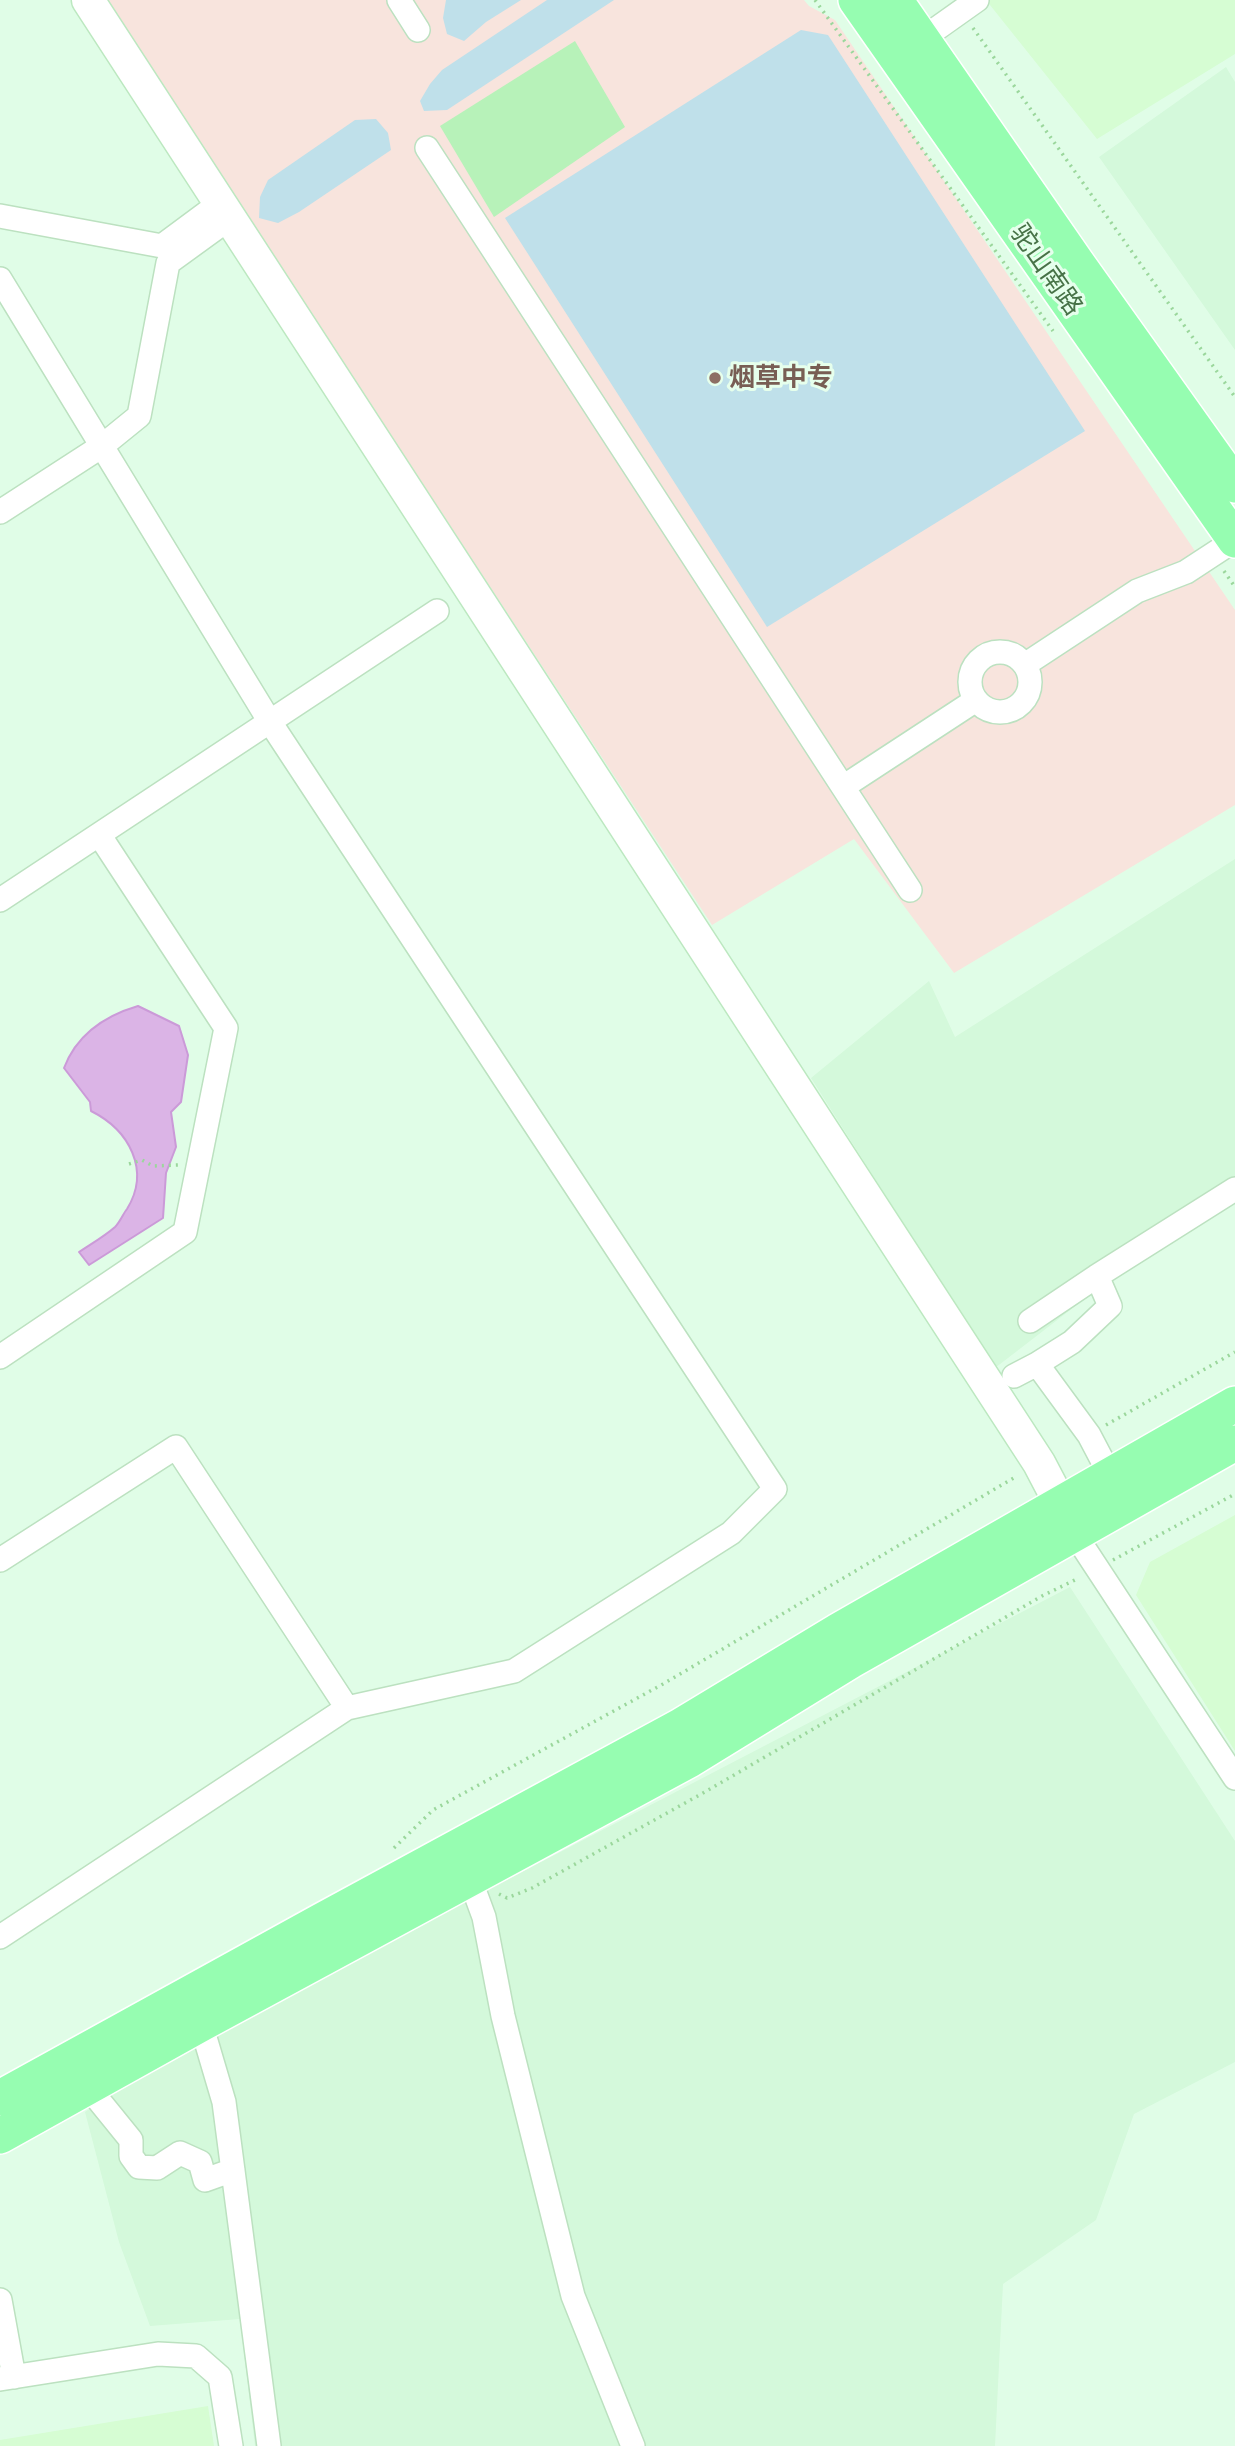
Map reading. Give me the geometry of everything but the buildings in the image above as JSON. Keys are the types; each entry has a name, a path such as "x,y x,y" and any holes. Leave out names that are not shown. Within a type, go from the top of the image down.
{"main road":[{"name":"驼山南路","path":"856,0 1228,545"},
{"name":"驼山南路","path":"895,0 1235,485"},
{"path":"0,2136 689,1760 850,1661 1067,1518 1110,1475 1235,1404"},
{"path":"0,2098 679,1727 838,1632 1067,1518 1235,1443"}],"street":[{"path":"88,0 1039,1463 1097,1569 1235,1777"},
{"path":"399,0 418,30"},
{"path":"922,39 969,6"},
{"path":"427,148 910,890"},
{"path":"0,216 162,246 225,210"},
{"path":"0,512 102,446 139,416 168,262 225,210"},
{"path":"0,279 270,722 775,1489 731,1533 514,1671 347,1708 0,1937"},
{"path":"1026,664 1137,591 1186,572 1228,545"},
{"path":"0,900 437,611"},
{"path":"1000,651 1010,652 1026,664 1031,683 1023,702 1015,708 995,712 986,709 976,700 970,684 971,674 981,658 1000,651"},
{"path":"843,787 976,700"},
{"path":"0,1357 185,1232 226,1028 100,835"},
{"path":"1030,1321 1235,1189"},
{"path":"1014,1376 1072,1342 1110,1306 1097,1276"},
{"path":"1037,1364 1088,1435 1110,1475"},
{"path":"0,1560 176,1447 347,1708"},
{"path":"470,1879 484,1917 503,2016 573,2296 633,2446"},
{"path":"201,2024 224,2102 269,2446"},
{"path":"88,2087 131,2140 131,2156 139,2167 157,2168 180,2154 200,2162 205,2180 233,2170"},
{"path":"0,2301 7,2378 158,2354 196,2356 220,2377 231,2446"}],"path":[{"path":"815,0 1054,332"},
{"path":"969,6 1235,397"},
{"path":"1228,545 1235,587"},
{"path":"129,1164 142,1160 153,1166 199,1164"},
{"path":"1088,1435 1235,1352"},
{"path":"387,1856 433,1810 663,1684 1039,1463"},
{"path":"470,1879 507,1898 532,1888 703,1793 1042,1596 1235,1493"}],"shaded area":[{"name":"烟草中专","path":"105,0 804,0 809,6 835,20 1235,610 1235,805 954,973 854,839 712,925"},
{"path":"446,0 521,0 486,22 464,41 447,34 443,18"},
{"path":"547,0 614,0 447,110 424,111 420,101 442,70"},
{"path":"986,0 1235,0 1235,54 1097,139"},
{"path":"801,30 828,35 1085,431 767,627 505,218"},
{"path":"1226,67 1235,82 1235,350 1099,157"},
{"path":"376,119 388,133 391,150 299,212 278,223 259,218 260,197 268,180 355,120"},
{"path":"1235,859 1235,1183 995,1368 811,1078 929,981 955,1037"},
{"path":"138,1006 179,1026 188,1055 181,1102 171,1112 176,1147 166,1173 163,1218 89,1265 79,1252 107,1234 118,1223 134,1194 136,1166 125,1140 116,1129 91,1111 90,1102 64,1068 76,1045 93,1028 114,1015"},
{"path":"1235,1515 1235,1751 1136,1595 1150,1562"},
{"path":"1070,1587 1235,1841 1235,2062 1134,2114 1096,2220 1003,2284 995,2446 255,2446 240,2319 150,2326 119,2242 85,2112 164,2058"},
{"path":"208,2406 214,2446 0,2446 0,2440"}],"place":[{"name":"烟草中专","path":"715,378"}]}
